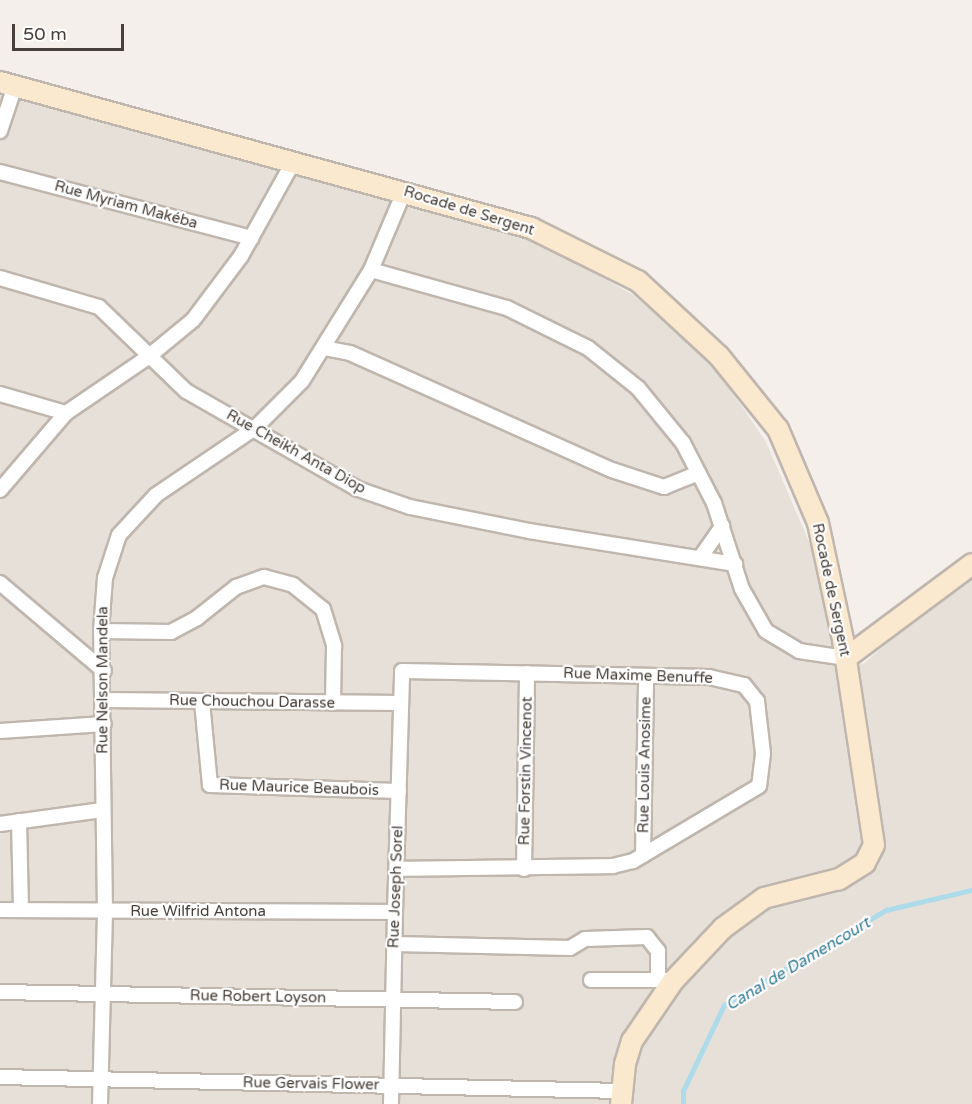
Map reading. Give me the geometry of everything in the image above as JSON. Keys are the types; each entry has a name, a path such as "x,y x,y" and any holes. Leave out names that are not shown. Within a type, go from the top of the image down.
{"main road":[{"name":"Rocade de Sergent","path":"8,84 531,228 638,281 719,356 778,429 818,523 846,658 874,845 864,864 839,879 764,898 723,928 666,980 632,1041 621,1098"},
{"path":"846,658 972,564"}],"street":[{"path":"0,131 8,84"},
{"path":"0,490 66,413 148,357 193,320 252,238 293,162"},
{"name":"Rue Myriam Makéba","path":"0,172 252,238"},
{"name":"Rue Nelson Mandela","path":"100,1104 101,994 105,912 102,810 104,671 101,631 105,578 119,535 156,495 255,428 302,381 371,270 404,192"},
{"path":"371,270 507,308 588,348 638,388 683,443 722,526 753,613 771,635 799,651 846,658"},
{"name":"Rue Cheikh Anta Diop","path":"0,278 99,307 148,357 186,391 255,428 358,489 410,507 529,531 735,564"},
{"path":"324,348 350,353 612,470 664,487 698,473"},
{"path":"0,394 66,413"},
{"path":"700,558 722,526"},
{"path":"101,631 171,632 197,618 237,587 264,577 293,585 322,609 334,646 333,703"},
{"path":"0,583 104,671"},
{"name":"Rue Maxime Benuffe","path":"397,869 524,869 623,865 753,792 763,771 757,701 744,686 709,677 402,670"},
{"name":"Rue Joseph Sorel","path":"391,1104 402,670"},
{"name":"Rue Forstin Vincenot","path":"524,869 527,673"},
{"name":"Rue Louis Anosime","path":"643,855 646,676"},
{"name":"Rue Chouchou Darasse","path":"104,700 401,703"},
{"name":"Rue Maurice Beaubois","path":"202,702 210,785 399,790"},
{"path":"0,731 104,724"},
{"path":"0,824 102,810"},
{"path":"19,821 21,910"},
{"name":"Rue Wilfrid Antona","path":"0,910 395,912"},
{"path":"395,944 570,948 583,940 647,937 658,951 666,980 591,980"},
{"name":"Rue Robert Loyson","path":"0,992 515,1002"},
{"name":"Rue Gervais Flower","path":"0,1077 392,1086 621,1098"}],"shaded area":[{"path":"0,76 529,236 635,296 715,367 766,442 862,665 972,570 972,1104 0,1104"}],"waterway":[{"name":"Canal de Damencourt","path":"683,1104 683,1091 724,1005 886,910 972,890"}]}
